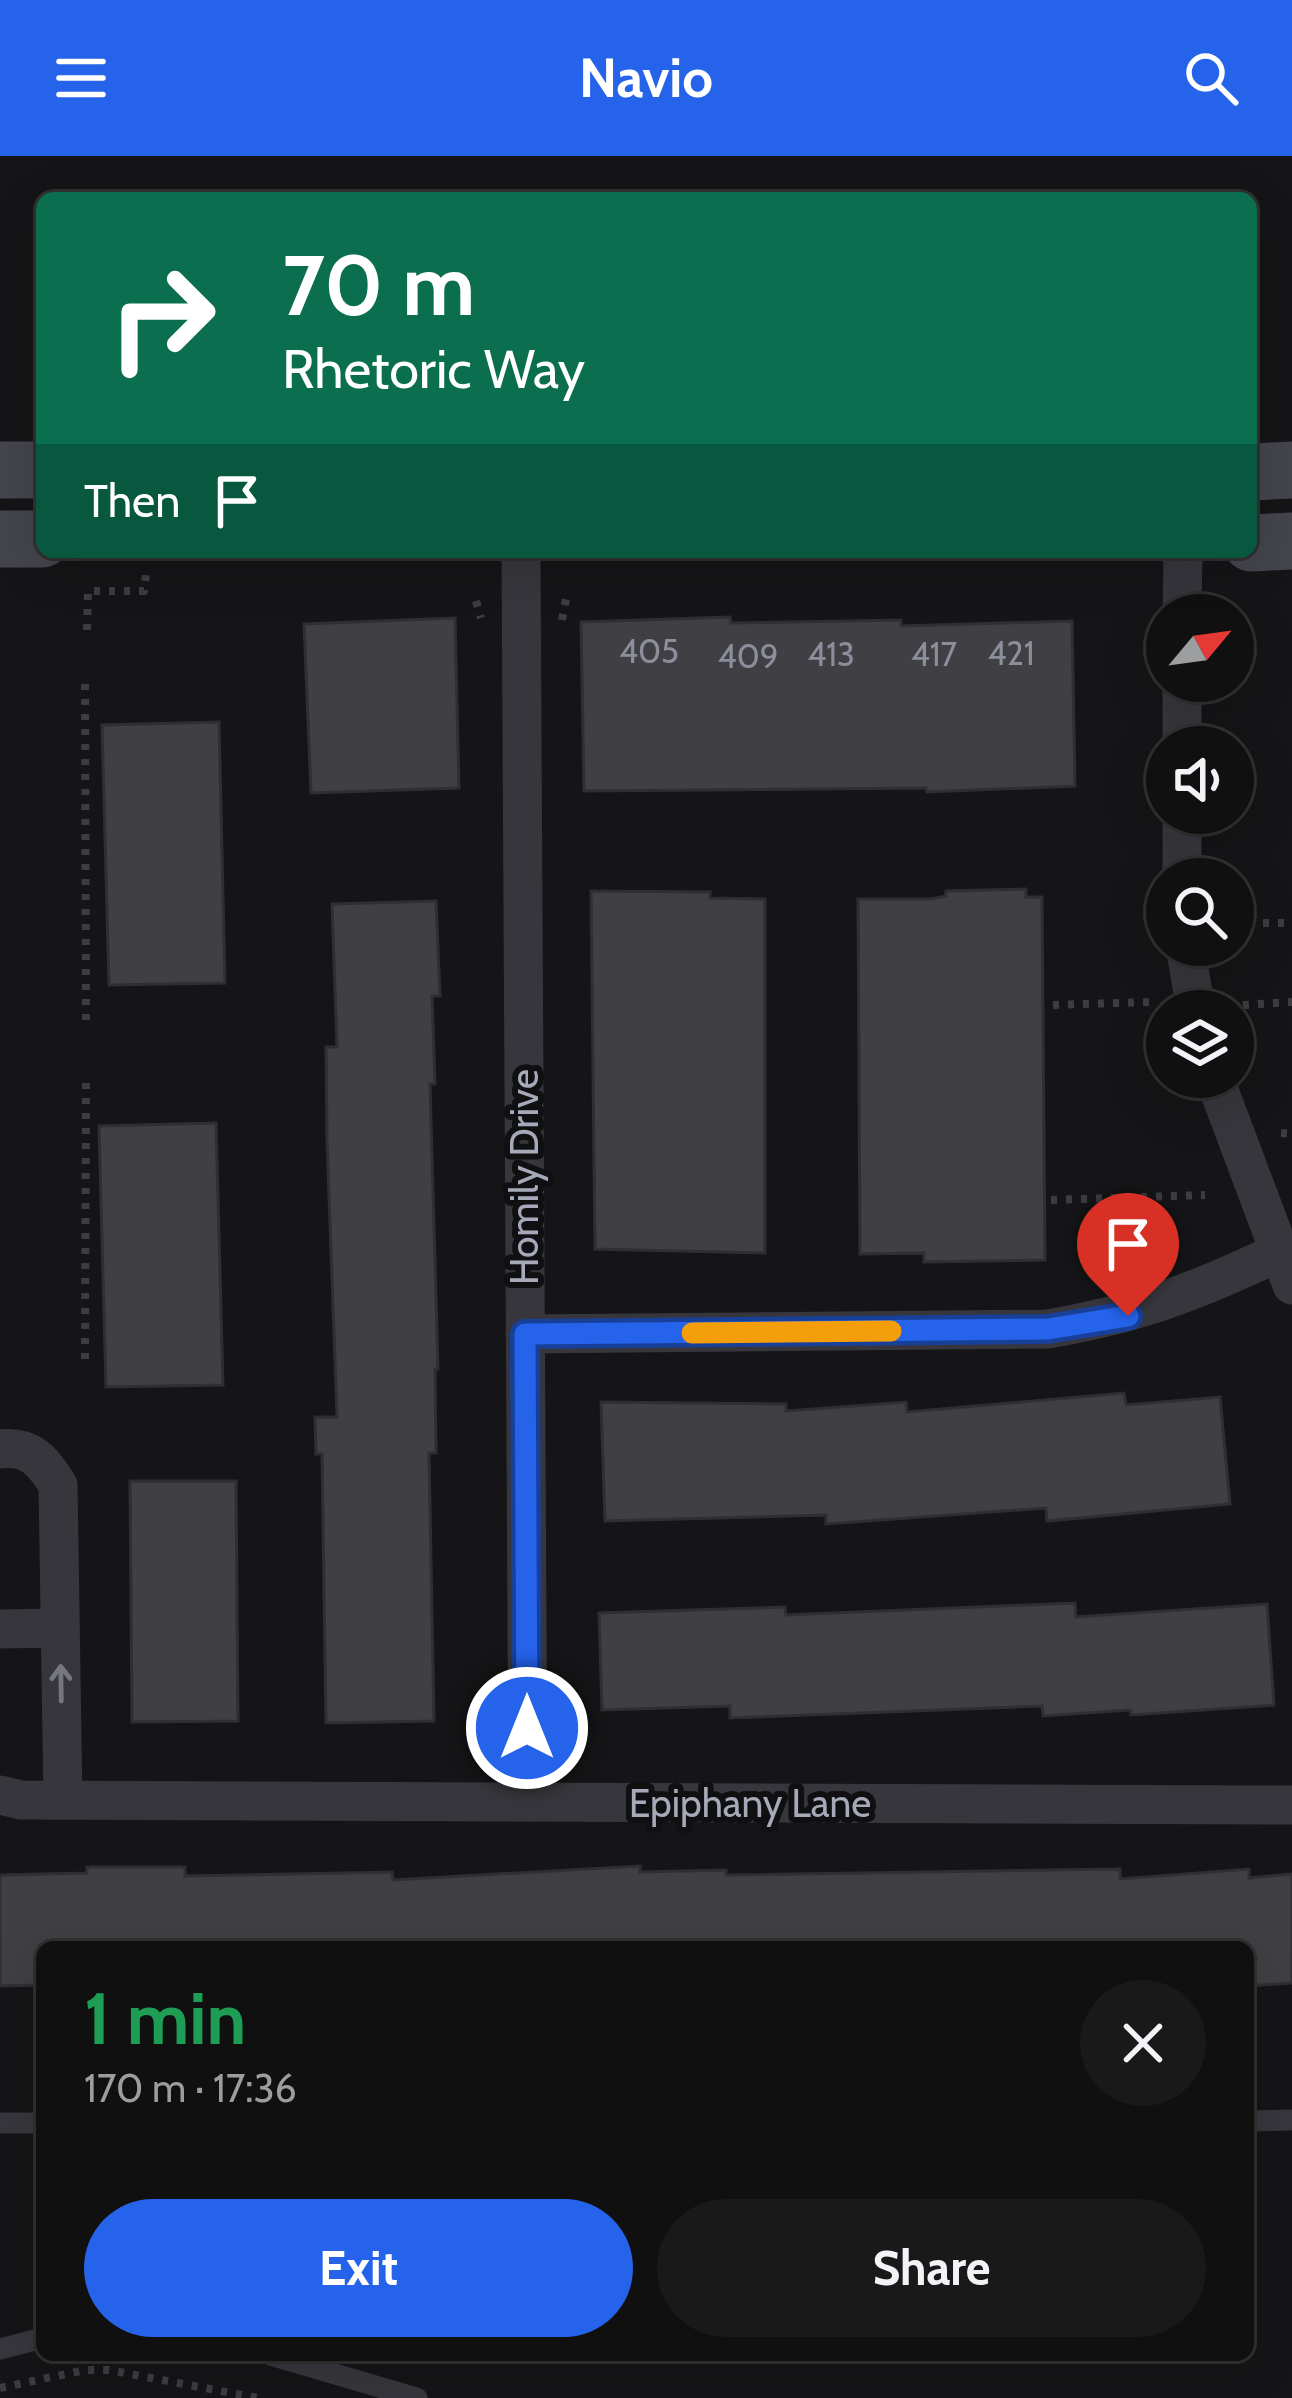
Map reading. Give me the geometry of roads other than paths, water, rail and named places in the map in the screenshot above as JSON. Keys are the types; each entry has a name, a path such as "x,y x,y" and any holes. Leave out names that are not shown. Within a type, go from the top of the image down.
{"main road":[{"path":"0,470 36,470"},
{"path":"1257,472 1292,470"},
{"path":"0,539 36,539"},
{"path":"1257,543 1292,541"}],"street":[{"name":"Homily Drive","path":"521,558 528,1802"},
{"path":"1183,558 1183,594"},
{"path":"525,1334 1048,1329 1128,1316 1195,1292 1286,1269 1222,1098"},
{"path":"0,1450 17,1447 42,1460 58,1485 63,1800"},
{"path":"0,1629 60,1628"},
{"name":"Epiphany Lane","path":"0,1795 63,1800 1292,1805"}],"lane":[{"path":"1254,2121 1292,2120"},
{"path":"0,2123 36,2123"},
{"path":"0,2349 36,2340"},
{"path":"291,2361 417,2398"}]}
